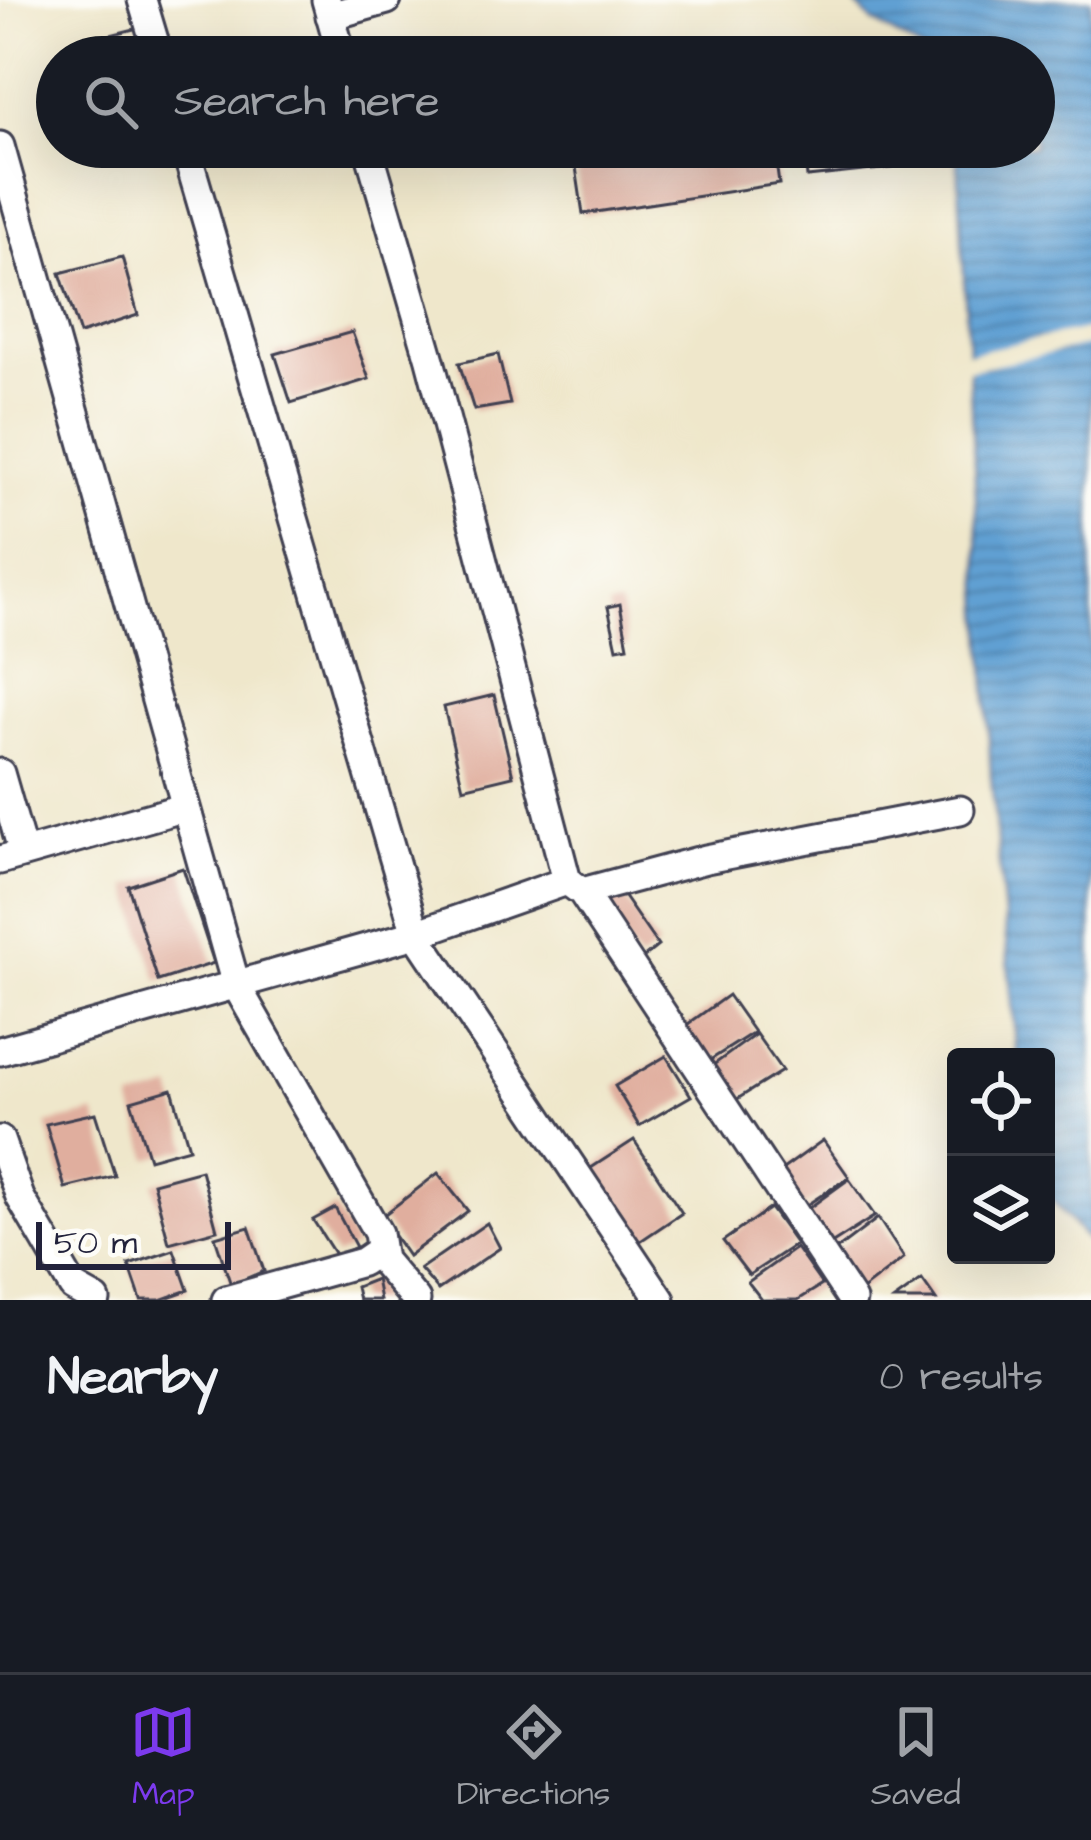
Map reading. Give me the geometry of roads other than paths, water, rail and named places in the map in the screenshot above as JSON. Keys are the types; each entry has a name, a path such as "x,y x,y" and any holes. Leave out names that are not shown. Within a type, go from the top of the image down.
{"street":[{"path":"142,0 152,36"},
{"path":"328,8 387,0"},
{"path":"0,146 236,985 378,1233 378,1251 416,1300"},
{"path":"191,168 416,934 661,1300"},
{"path":"374,168 574,886 852,1300"},
{"path":"0,773 12,857 186,808"},
{"path":"0,1051 574,886 960,810"},
{"path":"0,1140 20,1197 73,1287 96,1300"},
{"path":"226,1300 362,1262 378,1251"}],"water":[{"path":"851,0 1091,0 1091,1245 1055,1203 1055,1048 1016,1048 991,777 958,168 1055,168 1055,36 897,36 872,21"}]}
